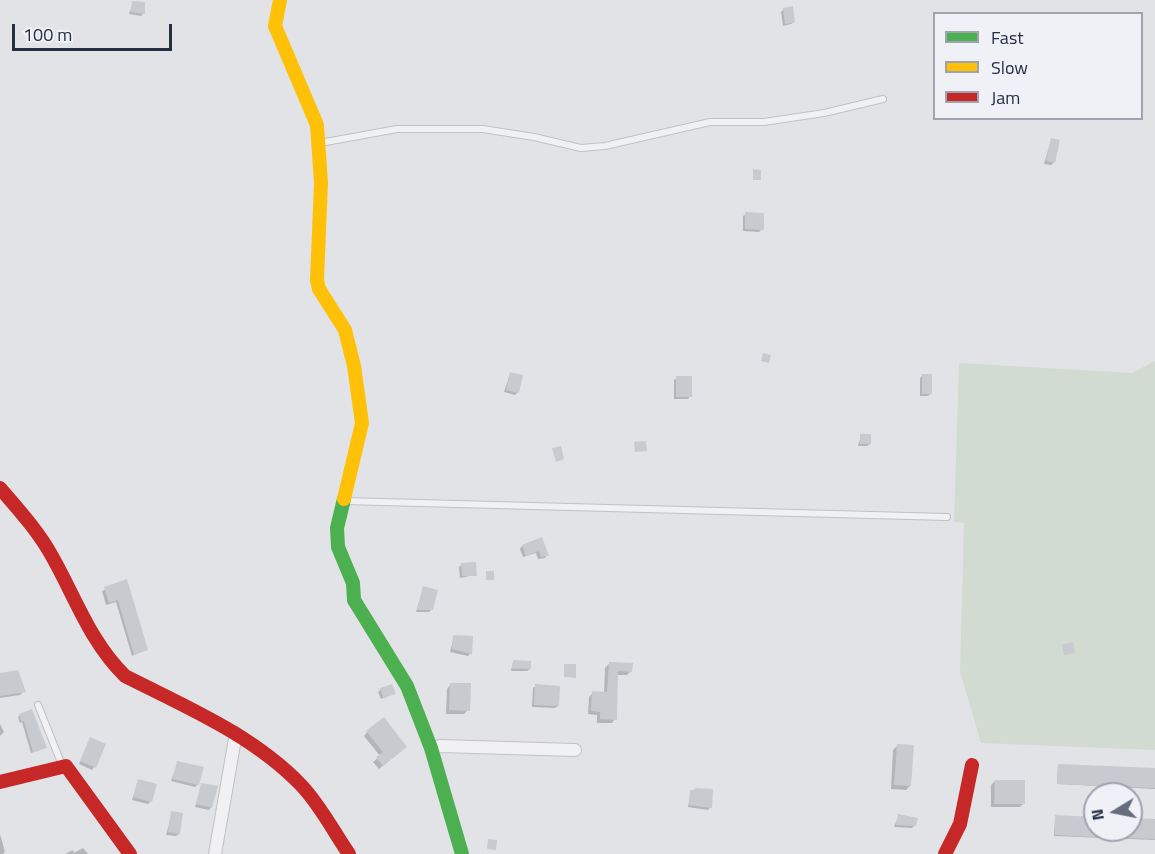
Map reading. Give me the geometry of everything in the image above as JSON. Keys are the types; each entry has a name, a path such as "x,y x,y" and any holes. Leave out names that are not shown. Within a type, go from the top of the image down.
{"street":[{"path":"280,0 275,26 317,126 323,200 317,280 319,289 345,330 354,366 362,423 337,528 338,547 353,583 354,600 407,686 431,748 462,854"},
{"path":"0,488 52,556 97,642 113,666 125,676 236,733 267,754 303,787 349,854"},
{"path":"215,854 236,733"},
{"path":"431,748 440,746 575,750"},
{"path":"0,782 62,765 72,771 130,854"},
{"path":"945,854 960,824 972,765"}],"lane":[{"path":"319,143 397,129 483,129 534,137 580,148 605,146 710,122 764,122 824,113 884,99"},
{"path":"343,501 947,517"},
{"path":"38,705 62,765"}],"shaded area":[{"path":"1155,361 1155,750 981,743 960,671 964,523 954,522 959,363 1132,373"}],"building":[{"path":"132,1 145,2 145,14 131,12"},
{"path":"793,6 795,22 785,24 783,8"},
{"path":"1051,138 1060,140 1055,163 1046,161"},
{"path":"753,169 761,170 761,180 753,180"},
{"path":"745,212 764,213 764,230 745,229"},
{"path":"763,353 771,355 769,363 761,361"},
{"path":"510,372 523,375 519,393 506,390"},
{"path":"922,374 932,374 932,394 922,394"},
{"path":"676,376 692,376 692,397 676,397"},
{"path":"860,434 871,434 871,444 860,444"},
{"path":"646,441 647,451 635,452 634,442"},
{"path":"561,446 564,459 556,462 552,448"},
{"path":"542,537 549,556 541,557 539,551 526,556 522,545"},
{"path":"476,562 477,576 462,576 461,563"},
{"path":"486,571 494,571 494,580 486,580"},
{"path":"127,579 148,650 134,655 118,600 109,603 104,587"},
{"path":"423,586 438,590 433,610 417,610"},
{"path":"453,635 473,636 472,654 452,649"},
{"path":"1073,642 1075,653 1064,655 1062,645"},
{"path":"513,660 531,661 531,669 512,669"},
{"path":"609,662 633,663 632,672 618,671 617,720 600,719 600,712 591,711 592,691 607,692"},
{"path":"564,664 576,664 576,678 564,677"},
{"path":"18,670 26,692 0,696 0,673"},
{"path":"450,683 471,683 470,711 449,710"},
{"path":"392,684 396,694 383,698 380,688"},
{"path":"535,684 560,686 559,706 534,705"},
{"path":"32,709 47,748 33,752 24,721 22,722 19,714"},
{"path":"384,717 407,747 383,766 376,757 383,752 366,731"},
{"path":"90,737 106,744 96,768 80,761"},
{"path":"897,744 914,745 911,786 894,785"},
{"path":"177,761 204,767 199,785 173,779"},
{"path":"1058,764 1155,768 1155,788 1143,788 1143,782 1057,784"},
{"path":"138,779 157,784 152,802 133,797"},
{"path":"995,780 1025,780 1025,804 994,804"},
{"path":"201,783 218,786 212,808 196,804"},
{"path":"713,789 712,808 689,805 690,790"},
{"path":"171,811 183,813 180,834 168,832"},
{"path":"898,814 918,818 916,826 896,825"},
{"path":"1055,815 1083,816 1083,836 1055,835"},
{"path":"1143,818 1155,819 1155,839 1143,839"},
{"path":"488,839 497,840 496,850 487,849"}],"traffic: fast":[{"path":"344,499 337,528 338,547 353,583 354,600 407,686 431,748 462,854"}],"traffic: slow":[{"path":"280,0 275,26 317,125 321,183 317,280 319,289 345,330 354,366 362,423 344,499"}],"traffic: jam":[{"path":"0,488 41,539 93,635 125,676 218,723 262,751 282,767 315,801 349,854"},
{"path":"945,854 960,824 972,765"},
{"path":"0,782 66,766 130,854"}]}
